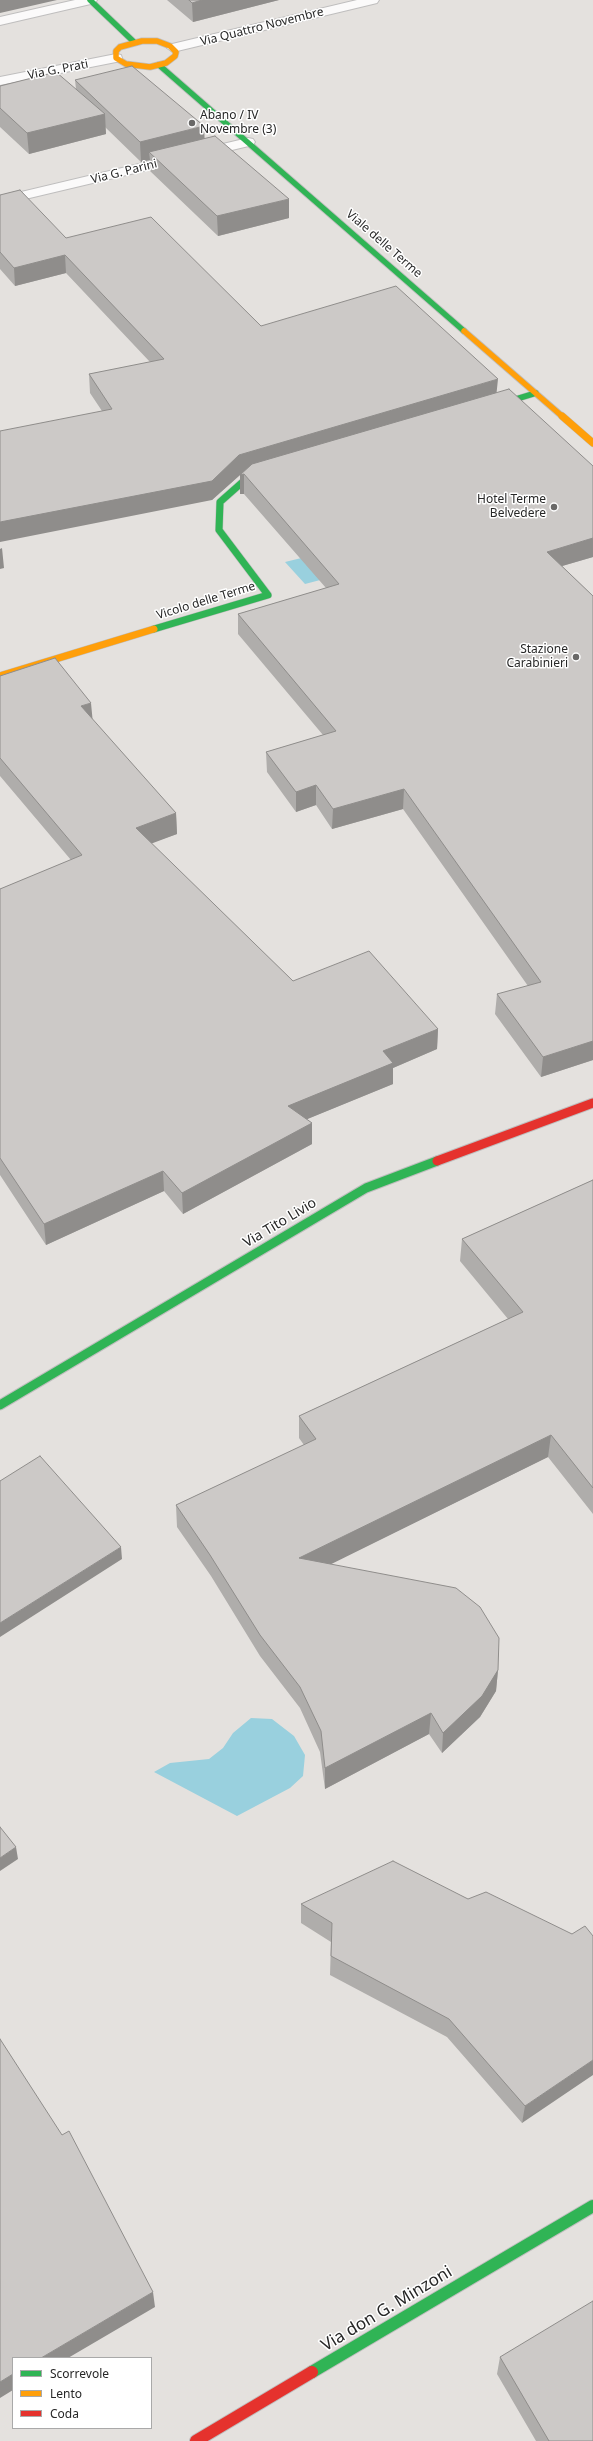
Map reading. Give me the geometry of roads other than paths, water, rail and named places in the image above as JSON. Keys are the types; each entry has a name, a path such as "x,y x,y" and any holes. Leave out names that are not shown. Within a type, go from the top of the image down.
{"street":[{"path":"0,21 90,0 134,42"},
{"name":"Via Quattro Novembre","path":"173,48 373,0"},
{"path":"157,41 173,48 175,56 159,65 133,66 116,58 116,50 134,42 157,41"},
{"name":"Via G. Prati","path":"0,81 116,58"},
{"name":"Viale delle Terme","path":"159,65 593,442"},
{"name":"Via G. Parini","path":"1,201 248,142"},
{"path":"483,409 536,393"},
{"name":"Vicolo delle Terme","path":"0,676 268,595 219,530 220,502 246,479 277,470"},
{"name":"Via Tito Livio","path":"0,1405 366,1188 593,1103"},
{"name":"Via don G. Minzoni","path":"196,2441 593,2206"}],"water":[{"path":"363,543 381,564 305,584 285,562"},
{"path":"251,1718 272,1719 294,1736 305,1755 303,1776 290,1788 237,1816 154,1772 170,1763 209,1759 223,1748 233,1733"}],"place":[{"name":"Abano / IV Novembre (3)","path":"192,123"},
{"name":"Hotel Terme Belvedere","path":"554,507"},
{"name":"Stazione Carabinieri","path":"576,657"}]}
